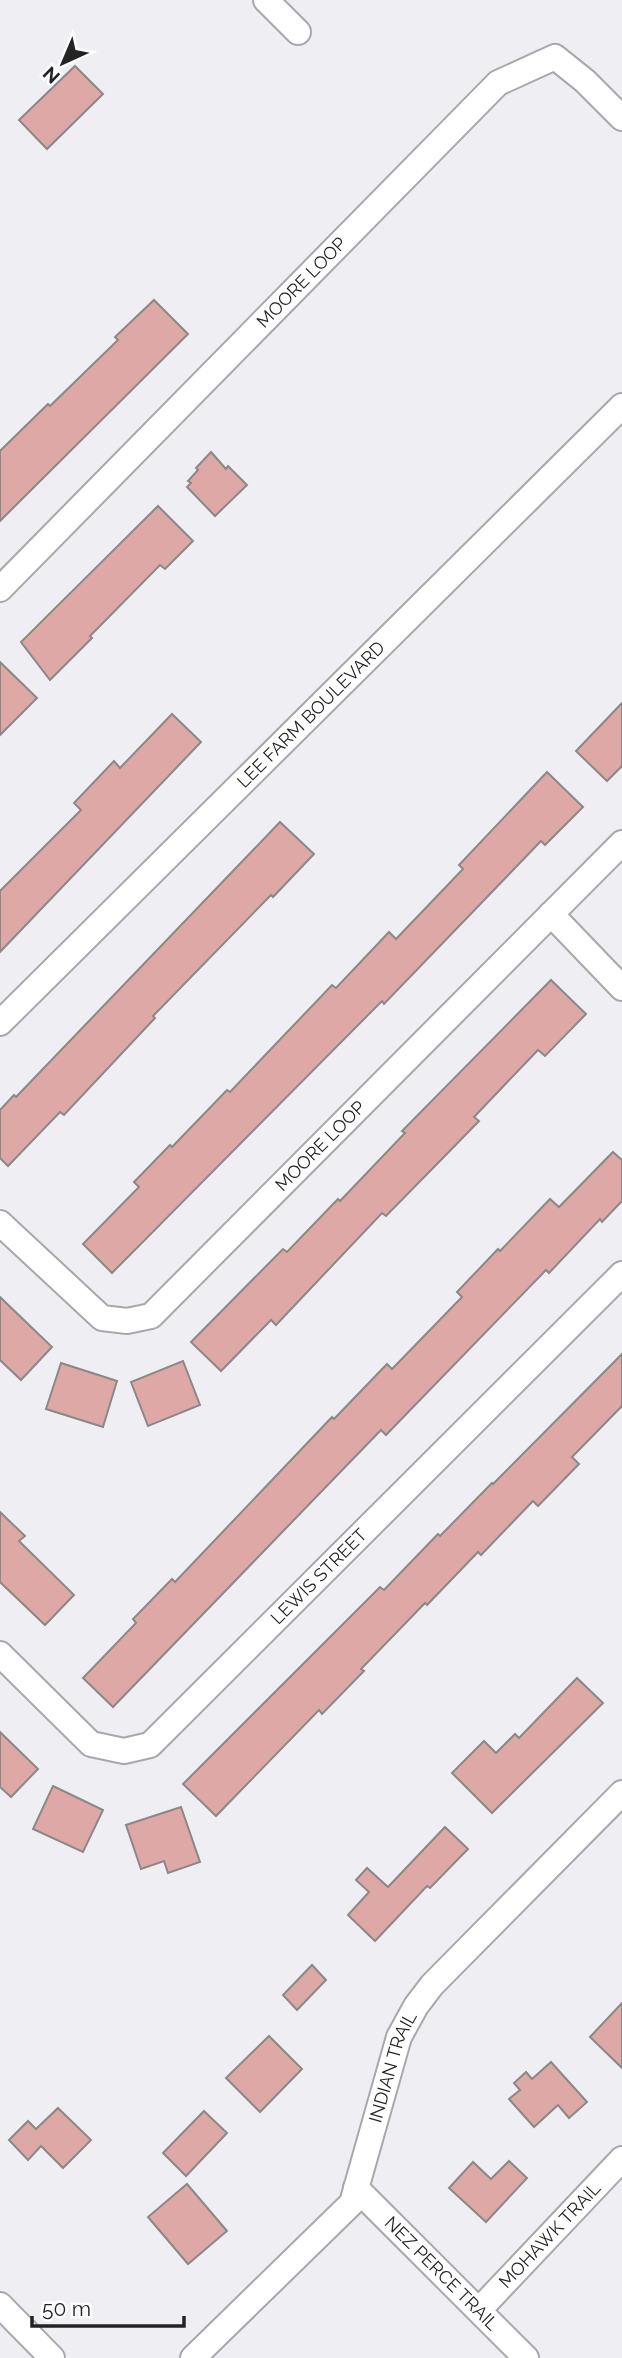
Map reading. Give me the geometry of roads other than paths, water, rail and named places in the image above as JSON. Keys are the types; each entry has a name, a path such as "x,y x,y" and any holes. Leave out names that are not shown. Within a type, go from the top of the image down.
{"street":[{"path":"266,0 298,32"},
{"name":"MOORE LOOP","path":"0,589 498,83 555,57 585,81 622,118"},
{"name":"LEE FARM BOULEVARD","path":"0,1023 622,406"},
{"name":"MOORE LOOP","path":"0,1223 102,1318 127,1321 150,1316 622,843"},
{"path":"551,914 622,988"},
{"name":"LEWIS STREET","path":"0,1654 91,1744 124,1751 150,1745 622,1275"},
{"name":"INDIAN TRAIL","path":"193,2358 352,2203 399,2037 432,1984 622,1793"},
{"name":"MOHAWK TRAIL","path":"480,2311 622,2159"},
{"name":"NEZ PERCE TRAIL","path":"356,2188 526,2358"},
{"path":"0,2305 52,2358"}]}
